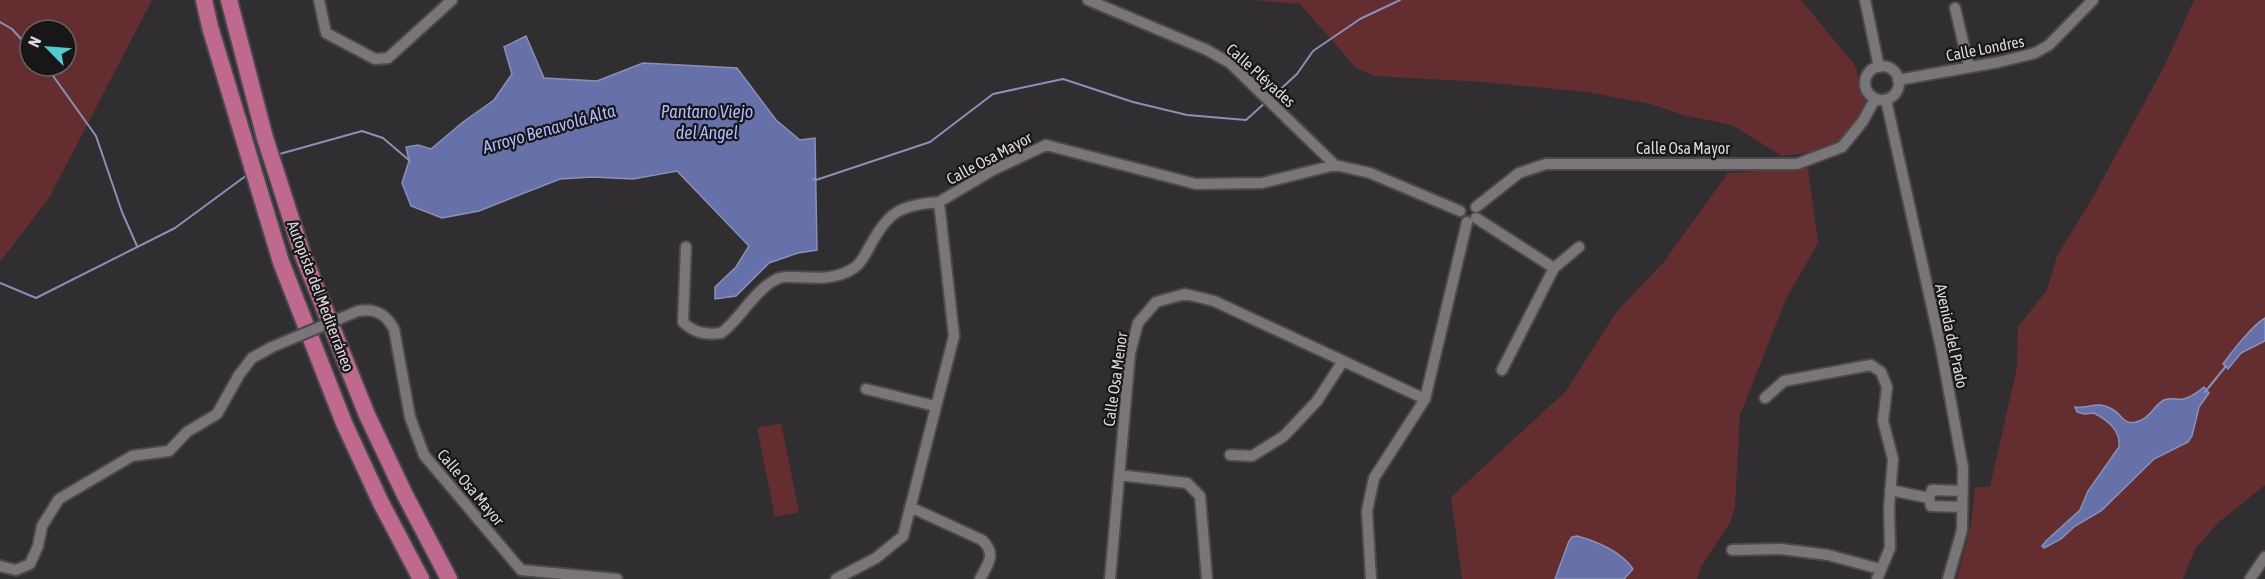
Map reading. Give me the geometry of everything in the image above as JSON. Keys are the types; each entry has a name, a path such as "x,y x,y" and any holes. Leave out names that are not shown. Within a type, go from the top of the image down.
{"highway":[{"name":"Autopista del Mediterráneo","path":"204,0 280,262 344,423 380,501 421,579"},
{"name":"Autopista del Mediterráneo","path":"229,0 265,138 302,253 367,415 449,579"}],"street":[{"path":"319,0 326,33 375,59 388,58 452,0"},
{"name":"Calle Pléyades","path":"1088,0 1207,50 1230,63 1335,165"},
{"path":"1865,0 1880,67"},
{"name":"Calle Londres","path":"1898,80 2035,53 2049,45 2093,0"},
{"path":"1955,8 1968,67"},
{"path":"1880,67 1892,70 1898,80 1898,89 1893,96 1881,99 1869,95 1865,81 1873,69 1880,67"},
{"name":"Calle Osa Mayor","path":"1473,216 1519,173 1546,164 1797,164 1842,147 1881,99"},
{"name":"Avenida del Prado","path":"1881,99 1941,348 1963,468 1962,530 1948,579"},
{"name":"Calle Osa Mayor","path":"836,579 876,558 903,536 954,336 939,202 993,170 1046,145 1196,184 1262,183 1335,165 1370,173 1460,212"},
{"path":"686,247 683,322 691,330 700,333 721,333 752,300 777,279 825,278 847,272 861,261 881,226 892,215 904,208 921,203 939,202"},
{"path":"1473,216 1461,218 1460,212 1464,205 1468,204 1473,216 1554,268"},
{"path":"1371,579 1367,511 1374,478 1425,399 1473,216"},
{"path":"1502,370 1554,268 1579,247"},
{"name":"Calle Osa Menor","path":"1110,579 1130,353 1138,323 1156,302 1185,294 1214,301 1425,399"},
{"name":"Calle Osa Mayor","path":"0,566 15,570 30,564 38,546 42,526 60,500 132,456 169,451 187,432 217,414 239,375 252,358 272,347 358,311 375,311 390,321 394,329 410,417 424,455 521,570 617,579"},
{"path":"1230,455 1252,456 1284,436 1317,401 1344,361"},
{"path":"1731,550 1780,549 1828,555 1878,574 1890,548 1890,490 1893,459 1883,421 1887,387 1881,372 1871,365 1784,381 1765,398"},
{"path":"866,389 935,406"},
{"path":"1119,475 1187,483 1200,496 1207,579"},
{"path":"1890,490 1929,498"},
{"path":"1962,507 1931,506 1929,498 1932,490 1963,491"},
{"path":"910,507 982,540 989,547 989,562 981,579"},
{"path":"2250,579 2265,558"}],"shaded area":[{"path":"0,0 152,0 49,198 0,262"},
{"path":"1249,0 1801,0 1854,64 1866,99 1860,115 1843,138 1820,151 1782,156 1732,125 1683,115 1651,104 1587,92 1483,82 1374,76 1356,68 1300,4"},
{"path":"2194,0 2265,0 2265,485 2219,522 2195,549 2183,579 1957,579 1971,524 1975,487 1990,487 2017,367 2018,327 2047,290 2057,256 2093,197 2164,67"},
{"path":"1808,168 1818,243 1786,299 1740,415 1735,506 1731,521 1701,567 1697,579 1462,579 1451,497 1566,391 1617,311 1663,263 1728,173"},
{"path":"781,423 799,512 775,517 757,428"}],"water":[{"name":"Pantano Viejo del Angel","path":"526,36 544,78 597,81 643,63 737,68 776,120 800,140 815,138 817,250 798,253 769,263 736,296 715,299 715,287 736,267 749,246 677,171 633,179 592,177 560,179 479,211 442,218 411,206 402,183 409,161 406,147 418,145 431,149 494,100 512,74 504,47"},
{"path":"2265,318 2265,341 2241,353 2228,369 2223,364 2248,333"},
{"path":"2204,387 2209,393 2199,407 2192,436 2188,442 2154,459 2101,511 2075,526 2061,539 2044,548 2042,546 2080,510 2088,491 2119,447 2118,436 2108,422 2094,413 2077,412 2075,407 2107,406 2127,421 2134,422 2147,417 2164,400 2186,398"},
{"path":"1577,536 1608,548 1622,557 1633,569 1624,579 1555,579 1569,541 1572,537"}],"waterway":[{"path":"1271,98 1297,74 1313,51 1360,19 1400,0"},
{"path":"0,22 18,36"},
{"path":"55,78 96,136 122,212 137,246"},
{"path":"813,179 816,180 930,142 993,94 1063,79 1133,102 1187,115 1246,120 1266,102"},
{"name":"Arroyo Benavolá Alta","path":"276,155 362,131 383,138 410,161"},
{"name":"Arroyo Benavolá Alta","path":"0,283 36,298 175,228 247,175"},
{"path":"2205,392 2226,366"}]}
